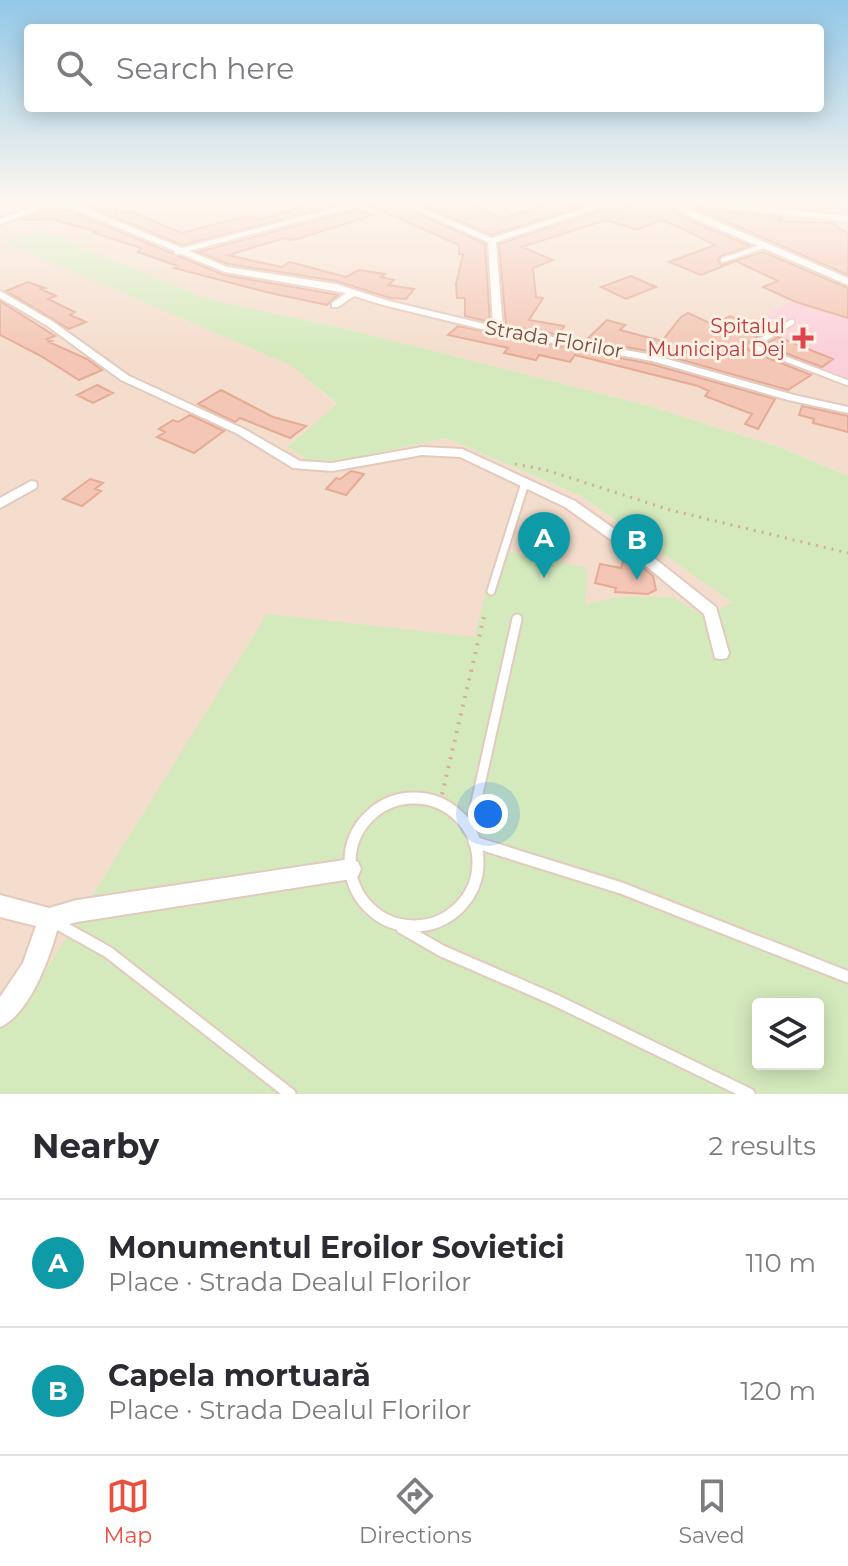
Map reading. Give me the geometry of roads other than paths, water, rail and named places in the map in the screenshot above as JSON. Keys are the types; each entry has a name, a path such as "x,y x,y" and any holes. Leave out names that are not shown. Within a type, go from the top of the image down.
{"street":[{"name":"Strada Florilor","path":"178,252 225,269 322,284 498,330 653,358 792,398 848,410"},
{"path":"493,252 498,330"},
{"path":"778,252 848,282"},
{"path":"335,305 353,292"},
{"path":"0,294 49,323 125,378 240,431 297,465 332,467 411,453 462,453 570,504 639,553 711,611 721,653"},
{"path":"0,504 31,485"},
{"path":"0,906 49,919 77,911 351,869"},
{"path":"0,1015 24,988 40,954 49,919"}],"lane":[{"path":"723,260 746,252"},
{"path":"792,322 752,346 848,383"},
{"path":"491,591 525,483"},
{"path":"394,923 422,926 441,920 458,909 470,893 477,874 472,837 517,619"},
{"path":"749,1094 583,1013 442,951 382,919 366,906 355,888 351,869 352,849 359,831 370,816 386,805 403,799 422,798 440,803 452,810 472,837 621,888 848,977"},
{"path":"49,919 108,952 290,1094"}],"place":[{"name":"Spitalul Municipal Dej","path":"803,338"},
{"name":"Monumentul Eroilor Sovietici","path":"544,578"},
{"name":"Capela mortuară","path":"637,580"}]}
